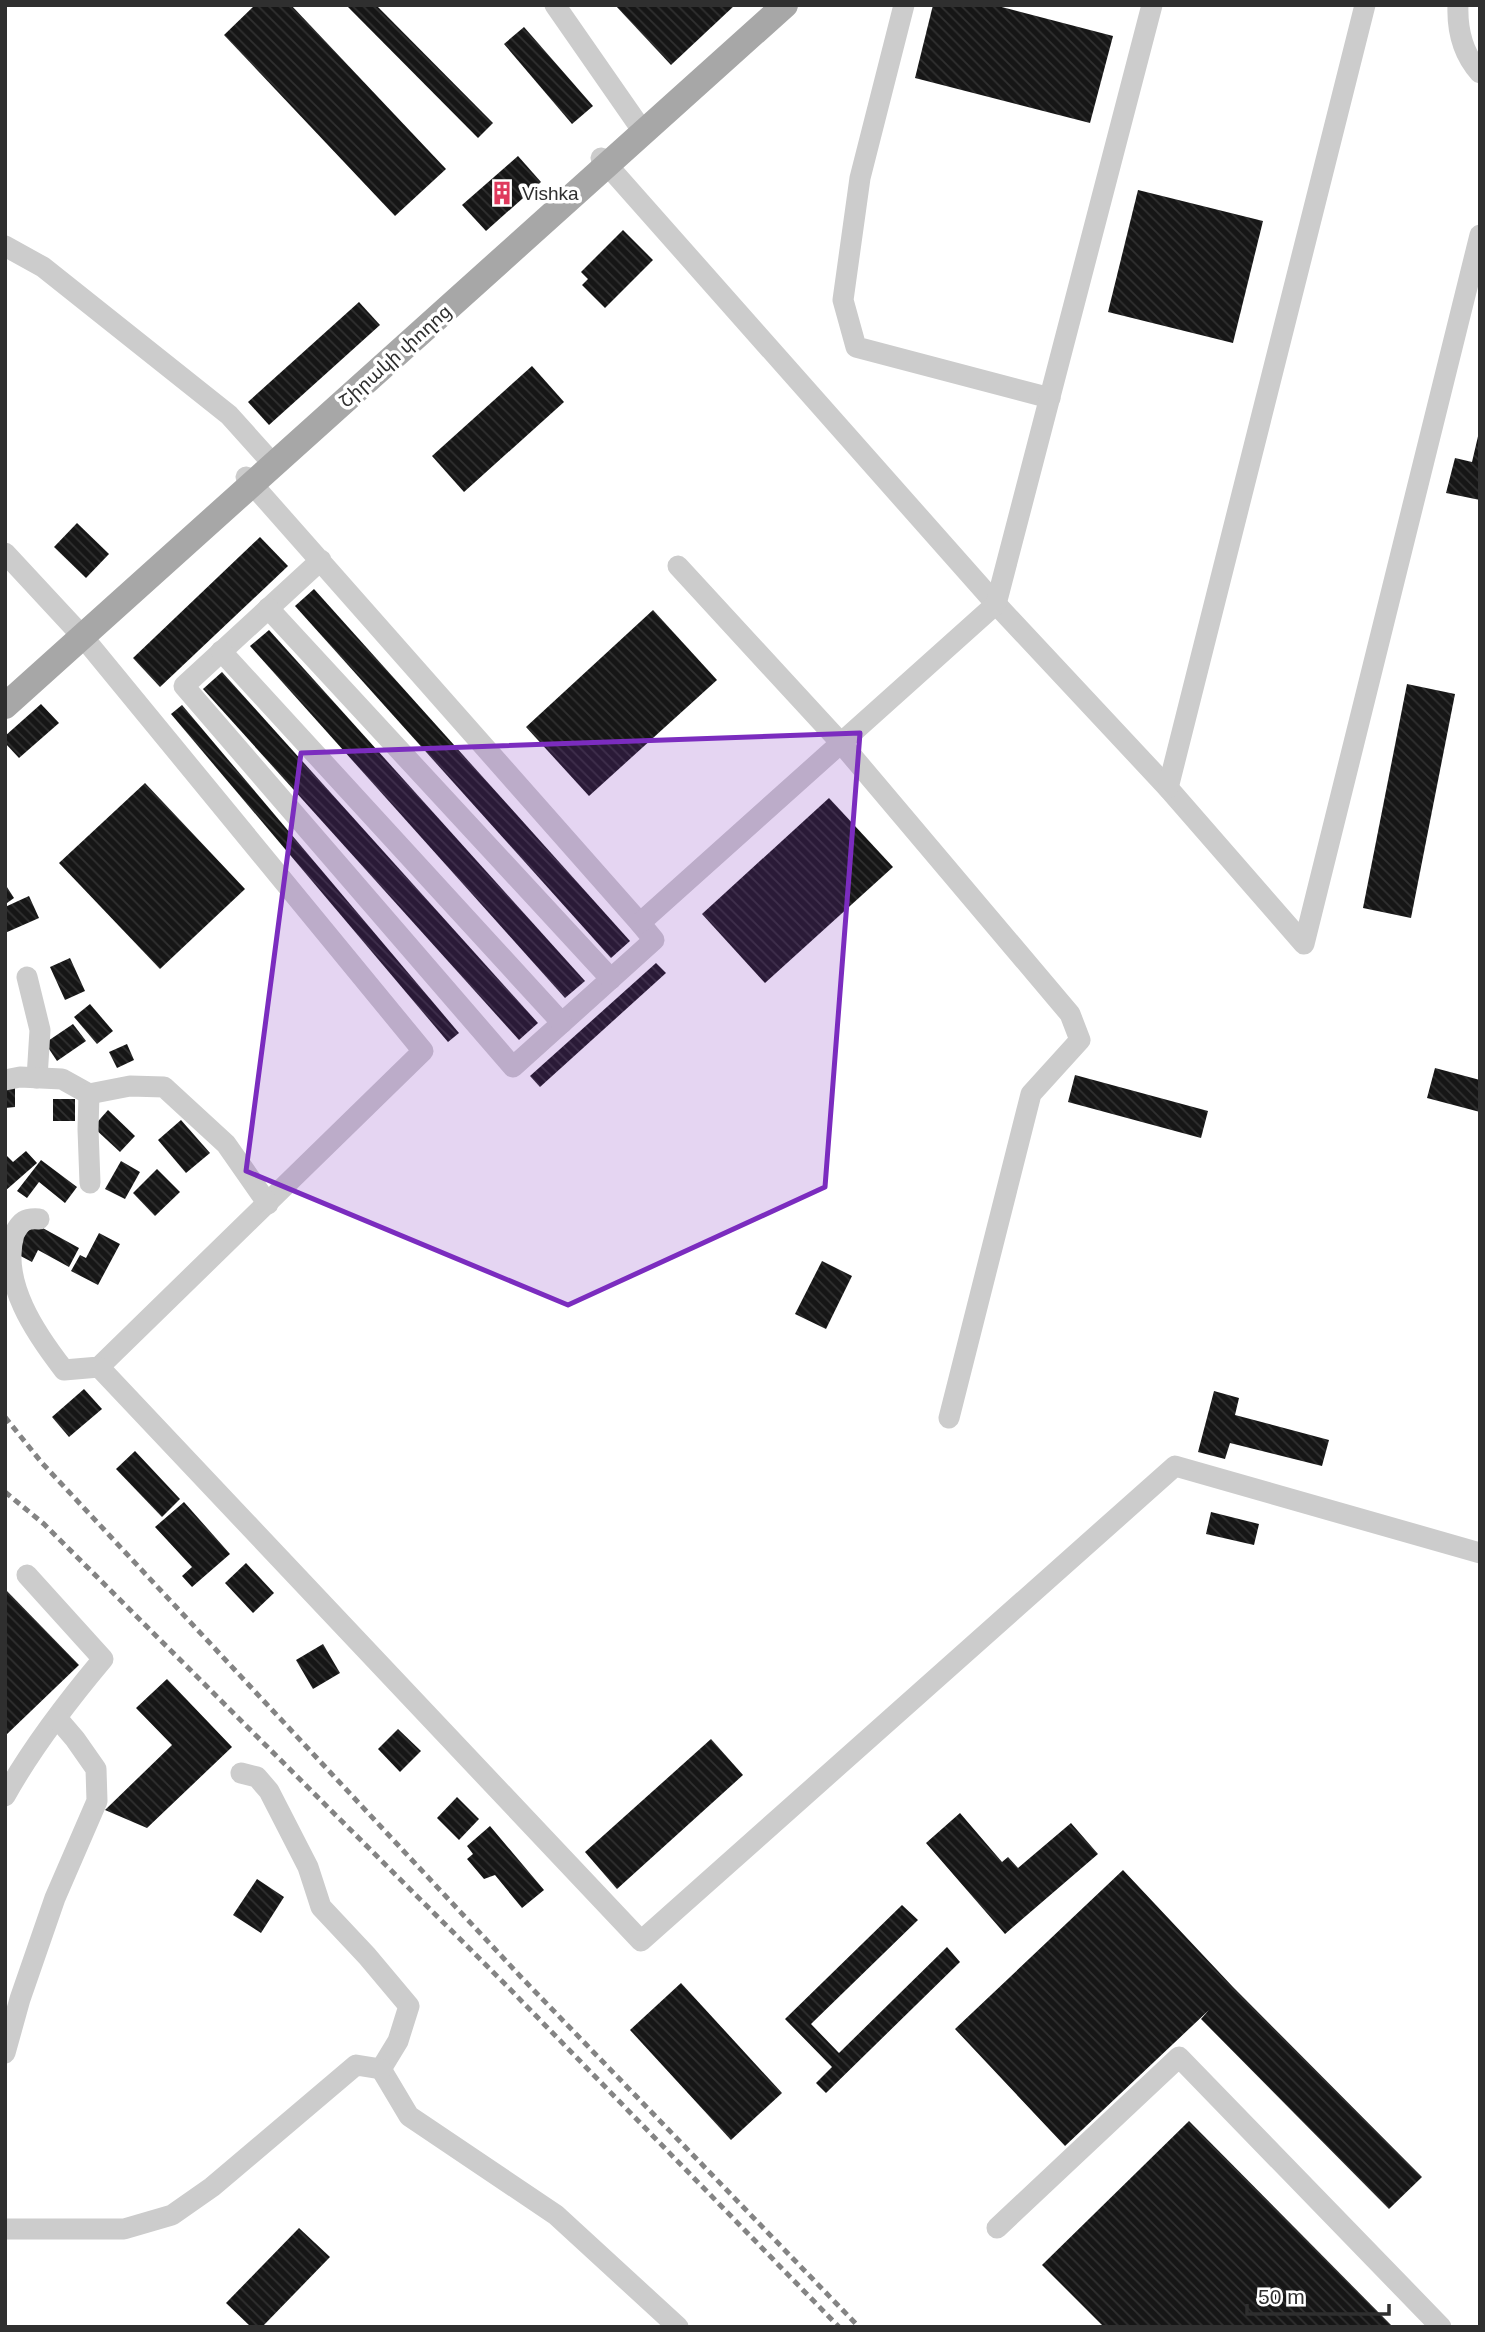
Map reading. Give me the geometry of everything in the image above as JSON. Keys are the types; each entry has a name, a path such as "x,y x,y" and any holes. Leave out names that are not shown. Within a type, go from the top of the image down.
{"main road":[{"name":"Շիրակի փողոց","path":"641,129 770,5"},
{"name":"Շիրակի փողոց","path":"5,706 80,633 270,461 641,129 785,5"},
{"name":"Շիրակի փողոց","path":"5,695 80,633"}],"street":[{"path":"555,5 641,129"},
{"path":"904,5 858,192 843,300 856,347 1050,398"},
{"path":"640,923 996,604 1152,5"},
{"path":"1168,788 1365,5"},
{"path":"1455,6 1458,30 1465,51 1480,73"},
{"path":"604,162 996,604 1168,788 1304,944 1480,235"},
{"path":"5,246 43,267 229,415 270,461"},
{"path":"249,480 321,560 654,940 513,1067 184,686 321,560"},
{"path":"5,553 80,633 423,1051 99,1367 64,1370 22,1315 5,1272 11,1239 21,1222 29,1218 39,1219"},
{"path":"678,566 841,743 1070,1014 1080,1040 1031,1094 949,1418"},
{"path":"268,608 611,979"},
{"path":"221,651 562,1023"},
{"path":"27,977 40,1030 37,1078"},
{"path":"5,1080 62,1079 89,1094 130,1086 164,1087 226,1144 268,1203"},
{"path":"89,1094 90,1183"},
{"path":"99,1367 641,1941 1175,1466 1480,1553"},
{"path":"5,1796 20,1768 103,1659 27,1574"},
{"path":"5,2053 20,1998 55,1898 97,1801 96,1769 57,1718"},
{"path":"241,1773 257,1777 269,1791 308,1867 321,1907 409,2006 398,2041 381,2069"},
{"path":"997,2228 1179,2057 1441,2327"},
{"path":"5,2229 124,2229 172,2215 212,2188 356,2065 381,2069"},
{"path":"381,2069 409,2116 556,2215 678,2327"}],"highlighted area":[{"path":"860,733 825,1187 568,1305 246,1171 301,753"}],"building":[{"path":"255,5 291,5 446,169 395,216 224,35"},
{"path":"346,5 376,5 493,123 478,138"},
{"path":"615,5 735,5 671,65"},
{"path":"933,5 994,5 1113,36 1090,123 915,78"},
{"path":"524,27 593,106 572,124 504,44"},
{"name":"Vishka","path":"518,156 541,182 486,231 462,205"},
{"path":"1138,190 1263,221 1233,343 1108,312"},
{"path":"623,230 653,260 605,308 582,285 588,279 581,272"},
{"path":"359,302 380,325 269,425 248,402"},
{"path":"532,366 564,402 464,492 432,456"},
{"path":"1479,432 1480,500 1446,493 1455,458 1472,462"},
{"path":"77,523 109,554 86,578 54,547"},
{"path":"260,537 288,566 160,687 133,658"},
{"path":"314,589 630,941 611,958 295,606"},
{"path":"653,610 717,680 589,796 526,727"},
{"path":"269,630 585,981 565,998 250,646"},
{"path":"222,672 538,1023 519,1040 203,689"},
{"path":"1407,684 1455,694 1411,918 1363,908"},
{"path":"41,704 59,723 19,758 5,743 5,736"},
{"path":"182,705 459,1033 448,1042 171,714"},
{"path":"145,783 245,889 160,969 59,863"},
{"path":"829,798 893,867 765,983 702,914"},
{"path":"5,884 14,898 7,903 5,901"},
{"path":"29,896 39,918 5,933 5,907"},
{"path":"70,958 85,991 65,1000 50,967"},
{"path":"656,963 666,973 540,1087 530,1076"},
{"path":"90,1004 113,1031 97,1044 74,1017"},
{"path":"73,1024 86,1041 57,1061 45,1043"},
{"path":"127,1044 134,1060 117,1068 109,1052"},
{"path":"1435,1068 1480,1080 1480,1112 1427,1098"},
{"path":"1075,1075 1208,1111 1201,1138 1068,1102"},
{"path":"5,1086 15,1086 15,1107 5,1108"},
{"path":"53,1099 75,1099 75,1121 53,1121"},
{"path":"108,1110 135,1136 120,1152 93,1127"},
{"path":"181,1120 210,1153 186,1173 158,1140"},
{"path":"26,1151 37,1163 5,1191 5,1154 13,1162"},
{"path":"41,1160 77,1187 65,1203 39,1182 27,1198 17,1191"},
{"path":"121,1161 140,1172 125,1199 105,1189"},
{"path":"157,1169 180,1192 155,1216 133,1193"},
{"path":"30,1221 79,1248 69,1267 38,1250 32,1262 13,1252"},
{"path":"99,1233 120,1244 98,1285 71,1271 80,1255 86,1258"},
{"path":"822,1261 852,1276 826,1329 795,1314"},
{"path":"84,1389 102,1409 69,1437 52,1417"},
{"path":"1214,1391 1239,1398 1235,1415 1329,1440 1322,1466 1230,1443 1225,1459 1198,1452"},
{"path":"135,1451 180,1499 162,1517 116,1469"},
{"path":"184,1502 230,1554 192,1587 182,1576 192,1567 155,1527"},
{"path":"1211,1512 1259,1524 1254,1545 1206,1534"},
{"path":"246,1563 274,1593 253,1613 225,1583"},
{"path":"5,1589 79,1665 5,1736"},
{"path":"323,1644 340,1673 313,1689 296,1660"},
{"path":"167,1679 232,1747 147,1828 105,1810 172,1745 136,1708"},
{"path":"398,1729 421,1751 400,1772 378,1749"},
{"path":"711,1739 743,1775 617,1889 585,1852"},
{"path":"457,1797 479,1819 459,1840 437,1818"},
{"path":"960,1813 1002,1862 1008,1857 1018,1868 1071,1823 1098,1854 1005,1934 926,1843"},
{"path":"490,1826 544,1890 522,1908 495,1875 484,1879 467,1859 473,1854 467,1846"},
{"path":"1123,1870 1233,1987 1422,2177 1389,2209 1201,2019 1209,2010 1065,2146 955,2029"},
{"path":"257,1879 284,1897 261,1933 233,1915"},
{"path":"902,1905 918,1920 811,2024 839,2053 947,1947 960,1962 826,2093 816,2083 832,2067 785,2019"},
{"path":"681,1983 782,2093 731,2140 630,2030"},
{"path":"1189,2121 1393,2327 1104,2327 1042,2265"},
{"path":"299,2228 330,2257 262,2327 251,2327 226,2303"}],"railway":[{"path":"5,1417 42,1463 521,1977 859,2327"},
{"path":"5,1492 44,1524 504,1983 839,2327"}],"place":[{"name":"Vishka","path":"502,193"}]}
